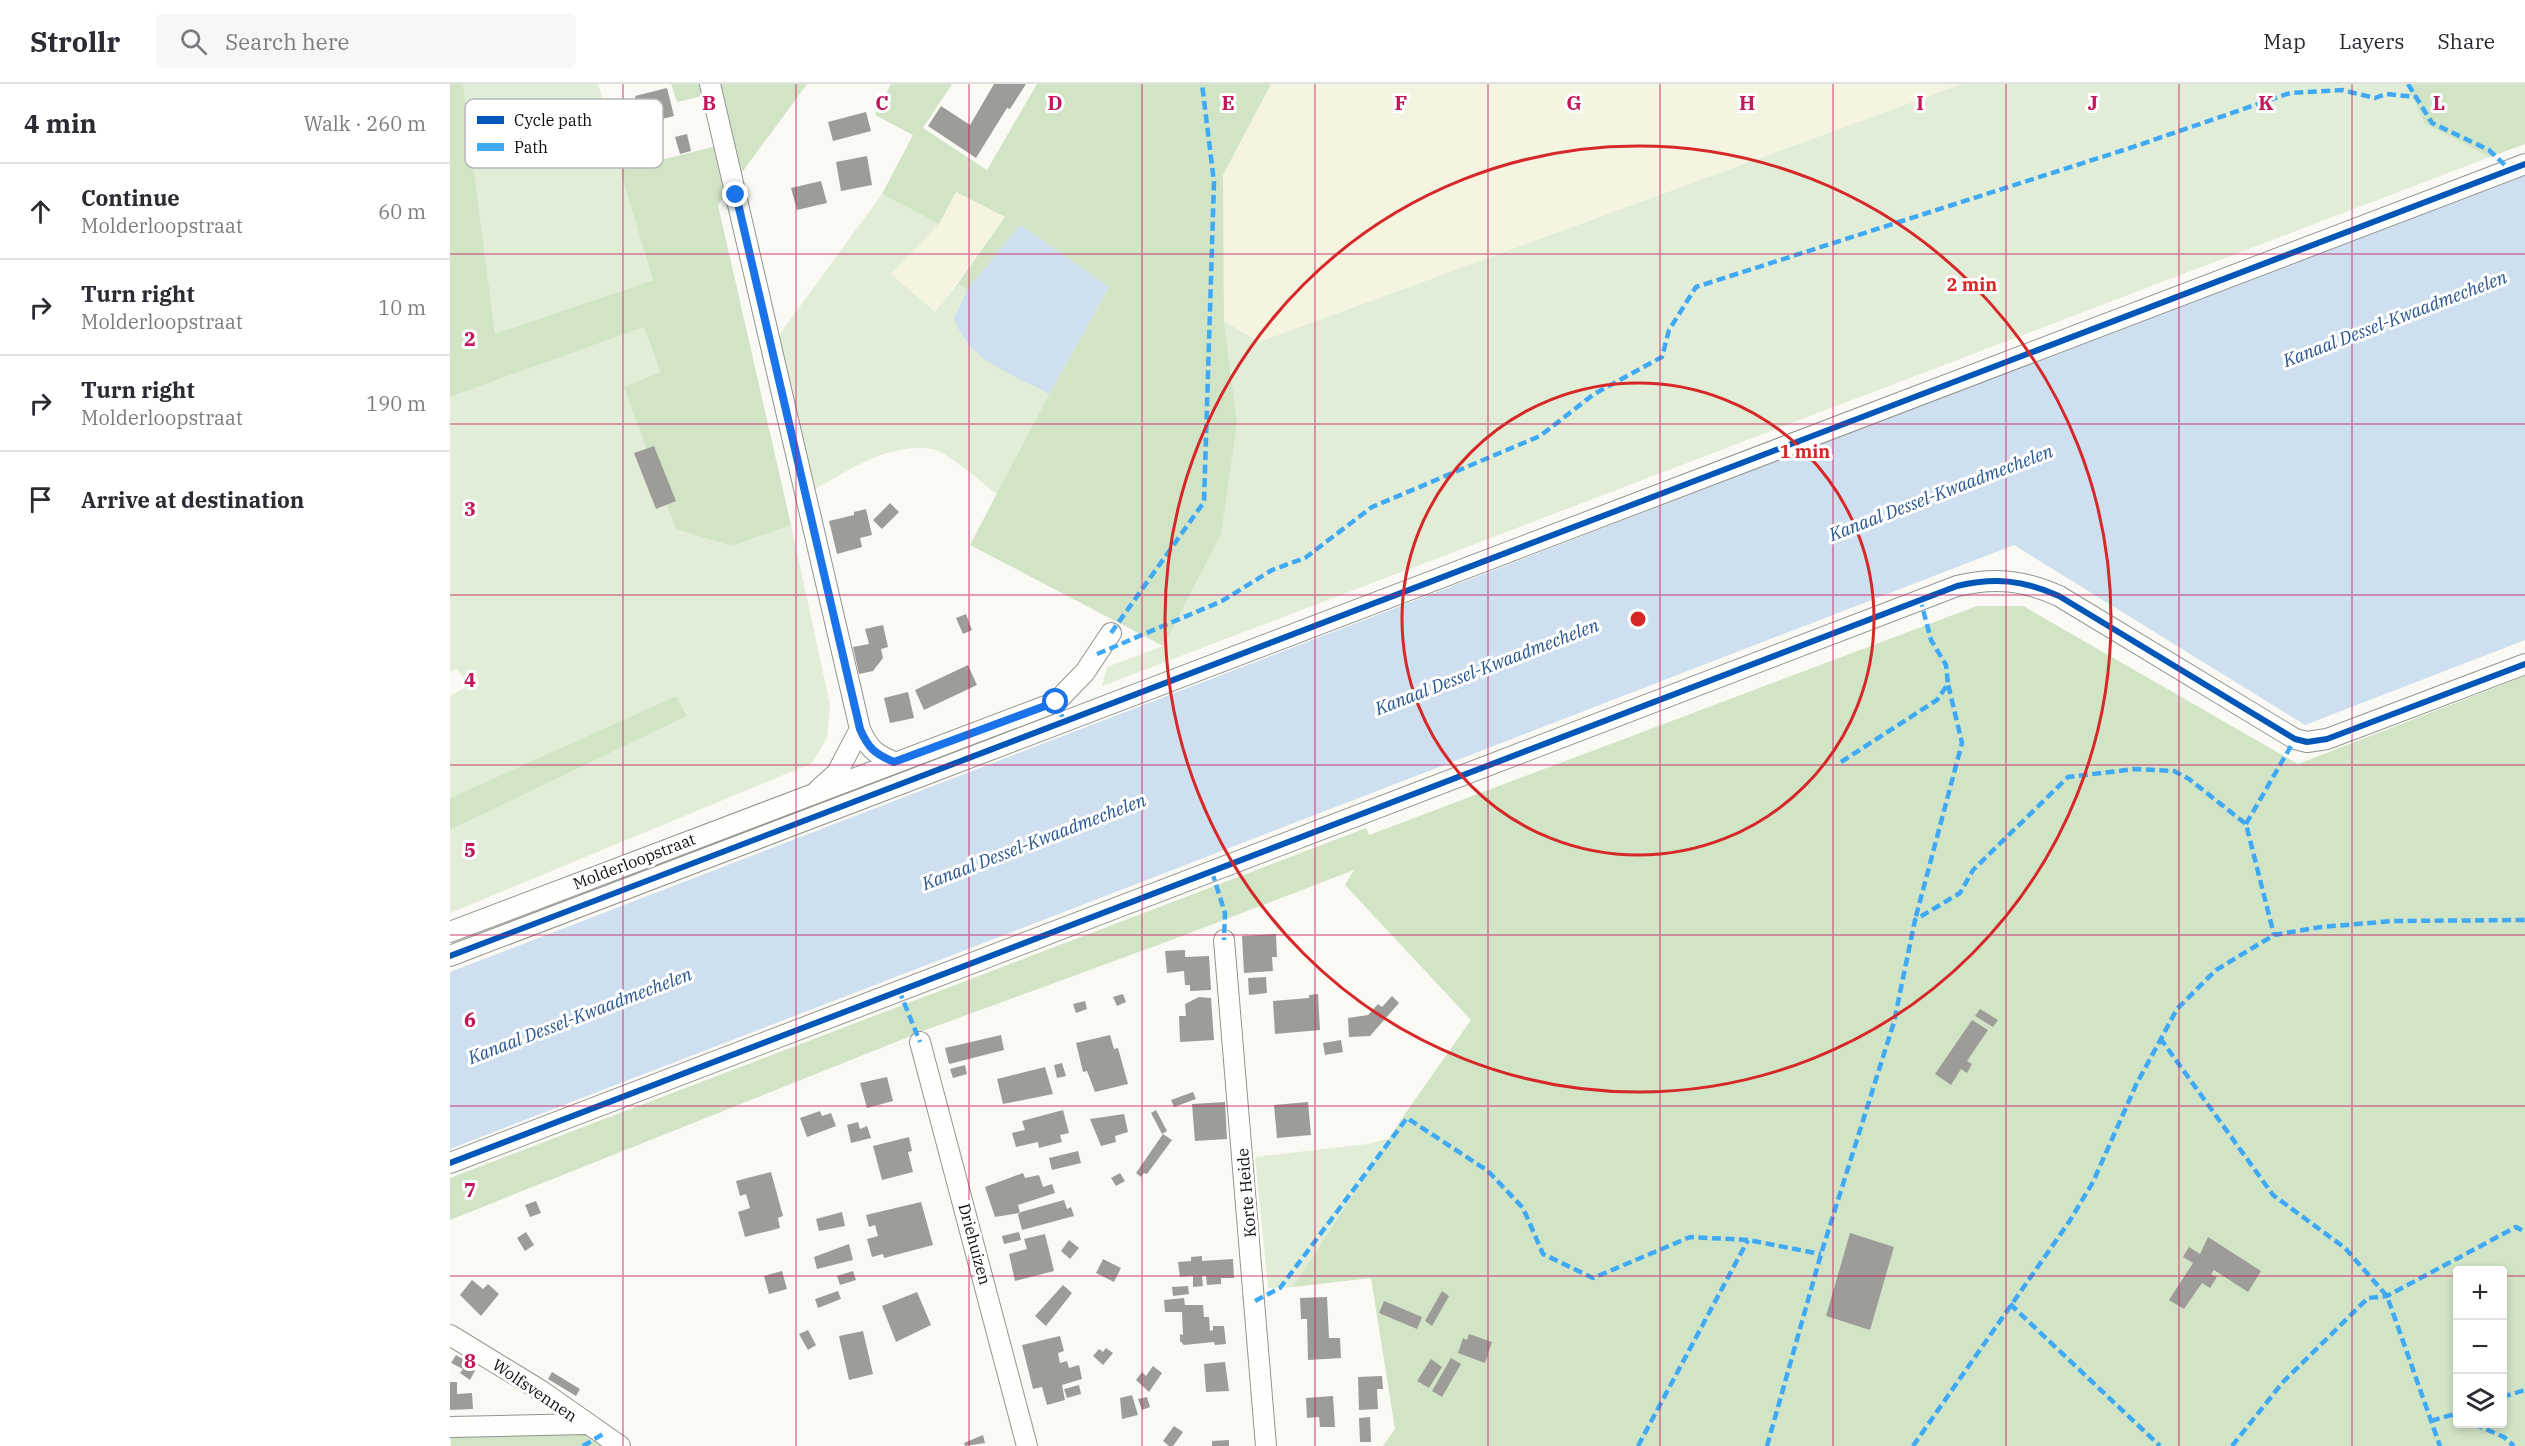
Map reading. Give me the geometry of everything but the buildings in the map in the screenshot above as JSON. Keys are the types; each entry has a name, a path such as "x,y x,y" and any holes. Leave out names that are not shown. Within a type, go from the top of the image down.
{"street":[{"path":"710,84 860,729 872,751 894,762"},
{"path":"450,956 2525,164"},
{"path":"450,1162 1957,586 1984,580 2003,579 2035,585 2058,596 2295,739 2307,742 2327,739 2525,664"},
{"name":"Molderloopstraat","path":"450,932 818,790 840,786 894,762 1056,702 1085,672 1111,633"},
{"name":"Molderloopstraat","path":"818,790 837,772 860,729"},
{"name":"Korte Heide","path":"1224,940 1266,1446"},
{"name":"Driehuizen","path":"920,1042 1027,1446"},
{"name":"Wolfsvennen","path":"450,1335 540,1390 585,1424 620,1446"},
{"path":"450,1427 585,1424"}],"green space":[{"path":"450,84 463,84 465,168 474,168 495,334 653,280 620,170 663,168 663,159 729,143 715,93 677,102 671,84 807,84 718,205 791,525 732,546 676,529 624,387 660,372 644,327 450,397"},
{"path":"463,84 598,84 602,99 465,99"},
{"path":"891,84 952,84 923,128 987,170 1037,84 1271,84 1223,175 1224,321 1237,422 1221,534 1163,646 970,545 1049,394 1109,287 1020,225 967,290 958,283 1005,217 956,192 939,224 882,194 913,135 875,115"},
{"path":"1271,84 1962,84 1259,342 1224,321 1223,175"},
{"path":"1962,84 2406,84 2425,124 2490,157 1102,686 1107,667 1163,646 1237,422 1224,321 1259,342"},
{"path":"2406,84 2525,84 2525,144 2490,157 2425,124"},
{"path":"474,168 622,168 653,280 495,334"},
{"path":"956,192 1005,217 935,312 891,274 939,224"},
{"path":"882,194 939,224 891,274 935,312 958,283 967,290 954,318 1020,378 1049,394 997,494 942,452 919,448 903,449 870,459 810,492 774,342"},
{"path":"644,327 660,373 624,387 732,546 791,525 830,705 827,738 812,763 450,913 450,830 687,716 676,696 450,798 450,696 469,685 457,669 450,672 450,397"},
{"path":"1977,606 2023,606 2298,764 2525,676 2525,1446 1383,1446 1395,1429 1371,1278 1293,1287 1407,1111 1471,1020 1345,885 1354,870 931,1028 450,1220 450,1178 1366,828 1369,835"},
{"path":"676,696 687,716 450,830 450,798"},
{"path":"1407,1111 1293,1287 1268,1288 1255,1157 1367,1144 1388,1139"},
{"path":"578,1430 600,1446 451,1446 450,1434"}],"water":[{"name":"Kanaal Dessel-Kwaadmechelen","path":"2525,173 2525,640 2305,725 2014,545 450,1149 450,972"},
{"path":"1020,225 1109,287 1049,394 993,365 981,356 970,346 954,318 967,290"}],"marked path":[{"path":"1111,633 1204,502 1214,182 1202,84"},
{"path":"2408,84 2432,123 2489,150 2510,170"},
{"path":"1097,654 1222,601 1272,570 1305,558 1372,507 1540,436 1594,394 1662,357 1669,330 1696,287 2130,148 2290,93 2342,90 2375,98 2386,94 2416,97"},
{"path":"1920,598 1931,640 1946,665 1948,684"},
{"path":"1841,762 1937,700 1948,684 1962,743 1915,920"},
{"path":"1056,702 1064,721"},
{"path":"2246,824 2295,739"},
{"path":"1767,1446 1821,1254 1894,1022 1915,920 1960,893 1973,870 2068,777 2135,769 2174,771 2189,779 2246,824 2274,935"},
{"path":"1212,872 1225,913 1224,940"},
{"path":"1913,1446 2069,1222 2093,1182 2136,1085 2177,1009 2216,970 2274,935 2321,927 2394,921 2525,920"},
{"path":"899,990 920,1042"},
{"path":"2160,1038 2273,1195 2345,1248 2387,1296 2440,1446"},
{"path":"1255,1301 1280,1288 1407,1118 1488,1171 1523,1208 1543,1254 1593,1278 1690,1237 1748,1240 1821,1254"},
{"path":"2232,1446 2283,1382 2368,1298 2387,1296 2516,1227 2525,1232"},
{"path":"1638,1446 1748,1240"},
{"path":"2010,1304 2160,1446"},
{"path":"2507,1395 2525,1390"},
{"path":"2431,1421 2453,1414"},
{"path":"2483,1428 2504,1437 2514,1446"},
{"path":"583,1446 603,1434"}],"cycle path":[{"path":"450,956 2525,164"},
{"path":"450,1163 1957,586 1996,581 2021,583 2059,596 2295,739 2307,742 2327,739 2525,664"}],"route":[{"path":"736,195 860,729 867,746 877,755 894,762 1056,702"}]}
